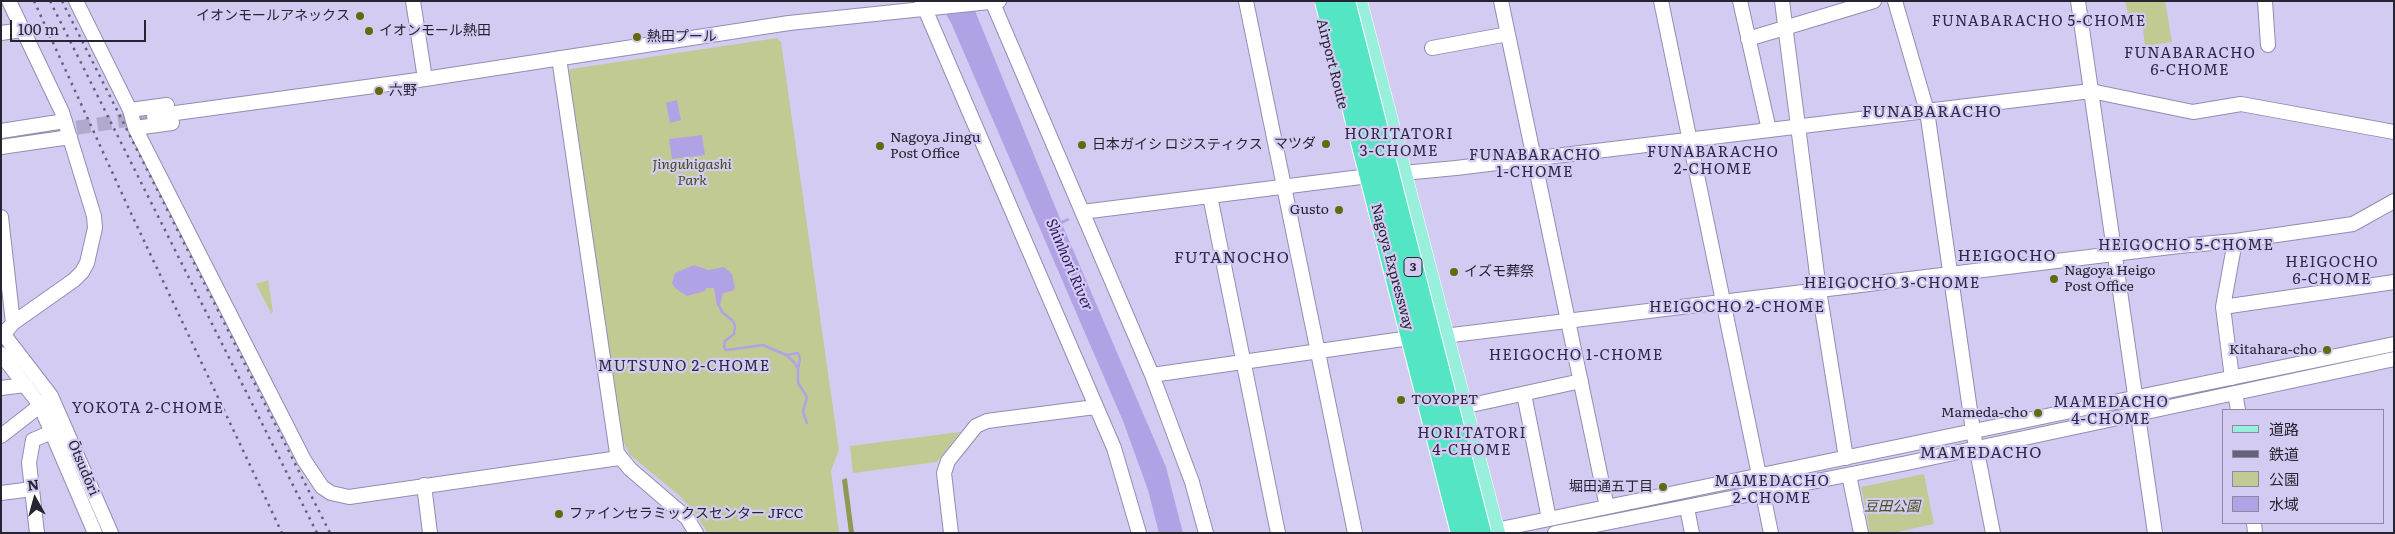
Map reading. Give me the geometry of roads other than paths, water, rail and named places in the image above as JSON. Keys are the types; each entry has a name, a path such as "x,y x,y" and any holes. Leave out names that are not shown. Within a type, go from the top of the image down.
{"highway":[{"name":"Nagoya Expressway","path":"1325,1 1461,533"},
{"name":"Nagoya Expressway","path":"1345,1 1489,532"}],"main road":[{"name":"Airport Route","path":"1316,1 1455,533"},
{"path":"1358,1 1462,407 1489,532"}],"street":[{"path":"6,329 74,280 87,263 94,228 94,216 65,121 9,1"},
{"path":"76,1 130,110 135,128 316,479 331,493 349,497 619,458"},
{"path":"413,1 425,79"},
{"path":"1246,1 1355,533"},
{"path":"1501,1 1607,507"},
{"path":"1661,1 1771,533"},
{"path":"1740,1 1769,130"},
{"path":"1782,1 1819,290 1846,458"},
{"path":"1748,39 1874,1"},
{"path":"1895,1 1927,111 1973,431 1993,533"},
{"path":"2078,1 2155,533"},
{"path":"2265,1 2268,45"},
{"path":"154,116 425,79 789,23 926,6 991,2 1152,375 1192,482 1206,533"},
{"path":"926,6 1114,448 1139,533"},
{"path":"1,33 22,30"},
{"path":"1432,48 1508,34"},
{"path":"559,58 616,448 619,458 687,518 696,533"},
{"path":"130,110 281,89 322,92"},
{"path":"1082,212 1361,177 1402,174 2092,91 2193,112 2241,104 2394,132"},
{"path":"135,128 293,105 322,92"},
{"path":"1,131 65,121"},
{"path":"1,138 35,134"},
{"path":"1,147 70,137"},
{"path":"1210,196 1278,533"},
{"path":"1444,336 2234,241 2353,224 2394,201"},
{"path":"1,217 6,329"},
{"path":"2232,378 2223,307 2234,241"},
{"path":"2223,307 2394,282"},
{"name":"Ōtsudōri","path":"6,329 51,396 111,533"},
{"path":"1152,375 1403,339"},
{"path":"1489,532 2394,344"},
{"name":"Ōtsudōri","path":"1,354 40,405 95,533"},
{"path":"1554,533 1611,528 1686,508 2139,415 2394,359"},
{"path":"1462,407 1581,381"},
{"path":"1,388 25,385"},
{"path":"2236,393 2238,409"},
{"path":"1524,394 1548,519"},
{"path":"3,431 51,396"},
{"path":"951,533 944,473 948,461 976,426 987,421 1095,407"},
{"path":"37,533 29,463 33,440 52,432"},
{"path":"1849,475 1861,533"},
{"path":"424,485 430,533"},
{"path":"1,493 32,489"},
{"path":"1686,508 1692,533"}],"water":[{"name":"Shinhori River","path":"939,1 971,1 1061,221 1068,218 1070,220 1062,224 1166,467 1183,533 1159,533 1148,490 1123,421 952,25"},
{"path":"677,100 681,120 670,123 666,103"},
{"path":"702,135 705,155 672,159 669,139"},
{"path":"694,265 708,270 724,267 732,274 735,288 732,291 723,293 720,305 717,306 714,288 706,288 705,291 687,296 675,288 672,283 675,273"}],"waterway":[{"path":"719,305 722,312 733,321 735,326 734,334 725,341 724,347 726,350 763,345 786,355 794,362 798,369 798,383 807,397 803,412 807,423"},
{"path":"786,355 798,353 800,358 798,369"}],"tunnel":[{"path":"35,134 154,116"}],"railway":[{"path":"34,1 129,209 282,533"},
{"path":"50,1 317,533"},
{"path":"62,1 330,533"}],"place":[{"name":"イオンモールアネックス","path":"360,16"},
{"name":"イオンモール熱田","path":"369,31"},
{"name":"熱田プール","path":"637,37"},
{"name":"六野","path":"379,91"},
{"name":"マツダ","path":"1326,144"},
{"name":"日本ガイシ ロジスティクス","path":"1082,145"},
{"name":"Nagoya Jingu Post Office","path":"880,146"},
{"name":"Gusto","path":"1339,210"},
{"name":"イズモ葬祭","path":"1454,272"},
{"name":"Nagoya Heigo Post Office","path":"2054,279"},
{"name":"Kitahara-cho","path":"2327,350"},
{"name":"TOYOPET","path":"1401,400"},
{"name":"Mameda-cho","path":"2038,413"},
{"name":"堀田通五丁目","path":"1663,487"},
{"name":"ファインセラミックスセンター JFCC","path":"559,514"}],"district":[{"name":"FUNABARACHO 5-CHOME","path":"2039,22"},
{"name":"FUNABARACHO 6-CHOME","path":"2190,62"},
{"name":"FUNABARACHO","path":"1932,112"},
{"name":"HORITATORI 3-CHOME","path":"1399,144"},
{"name":"FUNABARACHO 2-CHOME","path":"1713,162"},
{"name":"FUNABARACHO 1-CHOME","path":"1535,164"},
{"name":"HEIGOCHO 5-CHOME","path":"2186,246"},
{"name":"HEIGOCHO","path":"2007,256"},
{"name":"FUTANOCHO","path":"1232,258"},
{"name":"HEIGOCHO 6-CHOME","path":"2332,272"},
{"name":"HEIGOCHO 3-CHOME","path":"1892,284"},
{"name":"HEIGOCHO 2-CHOME","path":"1737,308"},
{"name":"HEIGOCHO 1-CHOME","path":"1576,356"},
{"name":"MUTSUNO 2-CHOME","path":"684,367"},
{"name":"YOKOTA 2-CHOME","path":"148,409"},
{"name":"MAMEDACHO 4-CHOME","path":"2111,412"},
{"name":"HORITATORI 4-CHOME","path":"1472,442"},
{"name":"MAMEDACHO","path":"1981,453"},
{"name":"MAMEDACHO 2-CHOME","path":"1772,490"}],"park label":[{"name":"Jinguhigashi Park","path":"692,174"},
{"name":"豆田公園","path":"1892,507"}]}
